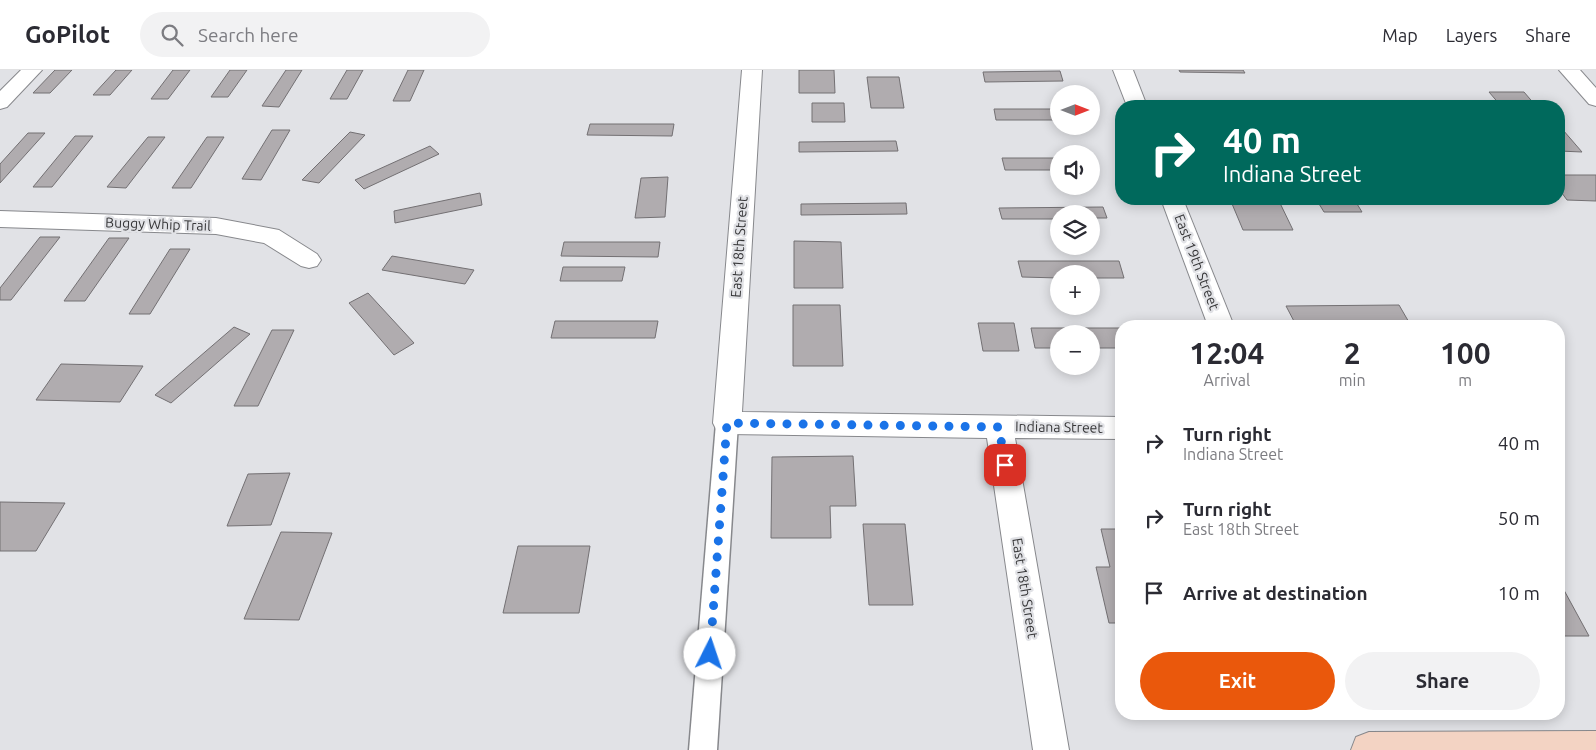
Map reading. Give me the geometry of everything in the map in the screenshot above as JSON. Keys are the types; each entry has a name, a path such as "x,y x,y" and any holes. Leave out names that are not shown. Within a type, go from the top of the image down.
{"main road":[{"path":"1369,750 1596,749"}],"street":[{"path":"0,104 32,70"},
{"name":"East 18th Street","path":"727,423 752,70"},
{"path":"1123,70 1135,100"},
{"path":"1569,70 1596,100"},
{"name":"East 19th Street","path":"1174,205 1219,320"},
{"name":"Buggy Whip Trail","path":"0,219 216,226 271,236 309,260"},
{"name":"Indiana Street","path":"727,423 1115,428"},
{"name":"East 18th Street","path":"999,427 1051,750"}],"lane":[{"path":"703,750 727,423"}],"building":[{"path":"55,70 72,70 50,93 33,93"},
{"path":"116,70 132,70 110,95 93,95"},
{"path":"173,70 190,70 168,99 151,99"},
{"path":"230,70 247,70 228,97 211,97"},
{"path":"286,70 302,70 279,107 262,106"},
{"path":"347,70 363,70 347,99 330,99"},
{"path":"408,70 424,70 410,101 393,101"},
{"path":"799,70 834,70 835,93 799,93"},
{"path":"1179,70 1243,70 1245,73 1180,72"},
{"path":"1060,71 1063,81 985,82 983,72"},
{"path":"867,77 899,77 904,108 871,108"},
{"path":"1489,92 1524,92 1531,100 1496,100"},
{"path":"812,103 844,103 845,122 812,122"},
{"path":"994,109 1050,109 1050,120 996,120"},
{"path":"590,124 674,124 672,136 587,135"},
{"path":"272,130 290,130 261,180 242,179"},
{"path":"350,132 365,135 319,183 302,180"},
{"path":"1565,132 1582,152 1565,151"},
{"path":"28,133 45,133 0,183 0,164"},
{"path":"75,136 93,136 52,187 33,187"},
{"path":"148,137 165,137 126,188 107,187"},
{"path":"207,137 224,137 191,188 172,188"},
{"path":"896,141 898,151 799,152 799,142"},
{"path":"430,146 439,154 364,189 355,180"},
{"path":"1002,158 1050,158 1050,170 1005,170"},
{"path":"1565,175 1596,175 1596,201 1567,200 1565,197"},
{"path":"668,177 665,217 635,218 641,178"},
{"path":"480,193 482,205 395,223 394,211"},
{"path":"906,203 907,214 801,215 801,204"},
{"path":"1233,205 1281,205 1293,230 1243,230"},
{"path":"1320,205 1358,205 1362,212 1324,212"},
{"path":"1100,207 1103,207 1107,218 1100,218"},
{"path":"999,208 1050,208 1050,219 1002,219"},
{"path":"40,237 60,237 11,300 0,300 0,288"},
{"path":"109,238 129,238 85,301 64,301"},
{"path":"794,241 841,242 843,288 794,288"},
{"path":"564,242 660,242 658,257 561,256"},
{"path":"170,249 190,249 150,314 129,314"},
{"path":"392,256 474,270 465,284 382,270"},
{"path":"1018,261 1119,261 1124,278 1100,278 1100,265 1050,265 1050,278 1022,277"},
{"path":"563,267 625,267 622,281 560,281"},
{"path":"368,293 414,343 394,355 349,303"},
{"path":"793,305 840,305 843,366 793,366"},
{"path":"1399,305 1408,320 1293,320 1286,306"},
{"path":"555,321 658,321 655,338 551,338"},
{"path":"978,323 1014,323 1019,351 983,351"},
{"path":"234,327 250,334 171,403 155,395"},
{"path":"1031,328 1050,328 1050,348 1035,348"},
{"path":"1100,328 1115,328 1115,348 1100,348"},
{"path":"272,330 294,330 258,406 234,406"},
{"path":"61,364 143,366 120,402 36,400"},
{"path":"853,456 856,506 830,506 831,538 771,538 772,457"},
{"path":"290,473 271,525 227,526 248,474"},
{"path":"0,502 65,503 36,551 0,551"},
{"path":"863,524 905,524 913,605 869,605"},
{"path":"1101,529 1115,529 1115,623 1109,623 1096,567 1110,567"},
{"path":"281,532 332,533 299,620 244,619"},
{"path":"518,546 590,546 579,613 503,613"},
{"path":"1565,592 1589,636 1565,636"}],"route":[{"path":"710,654 727,423 999,427 1005,465"}]}
